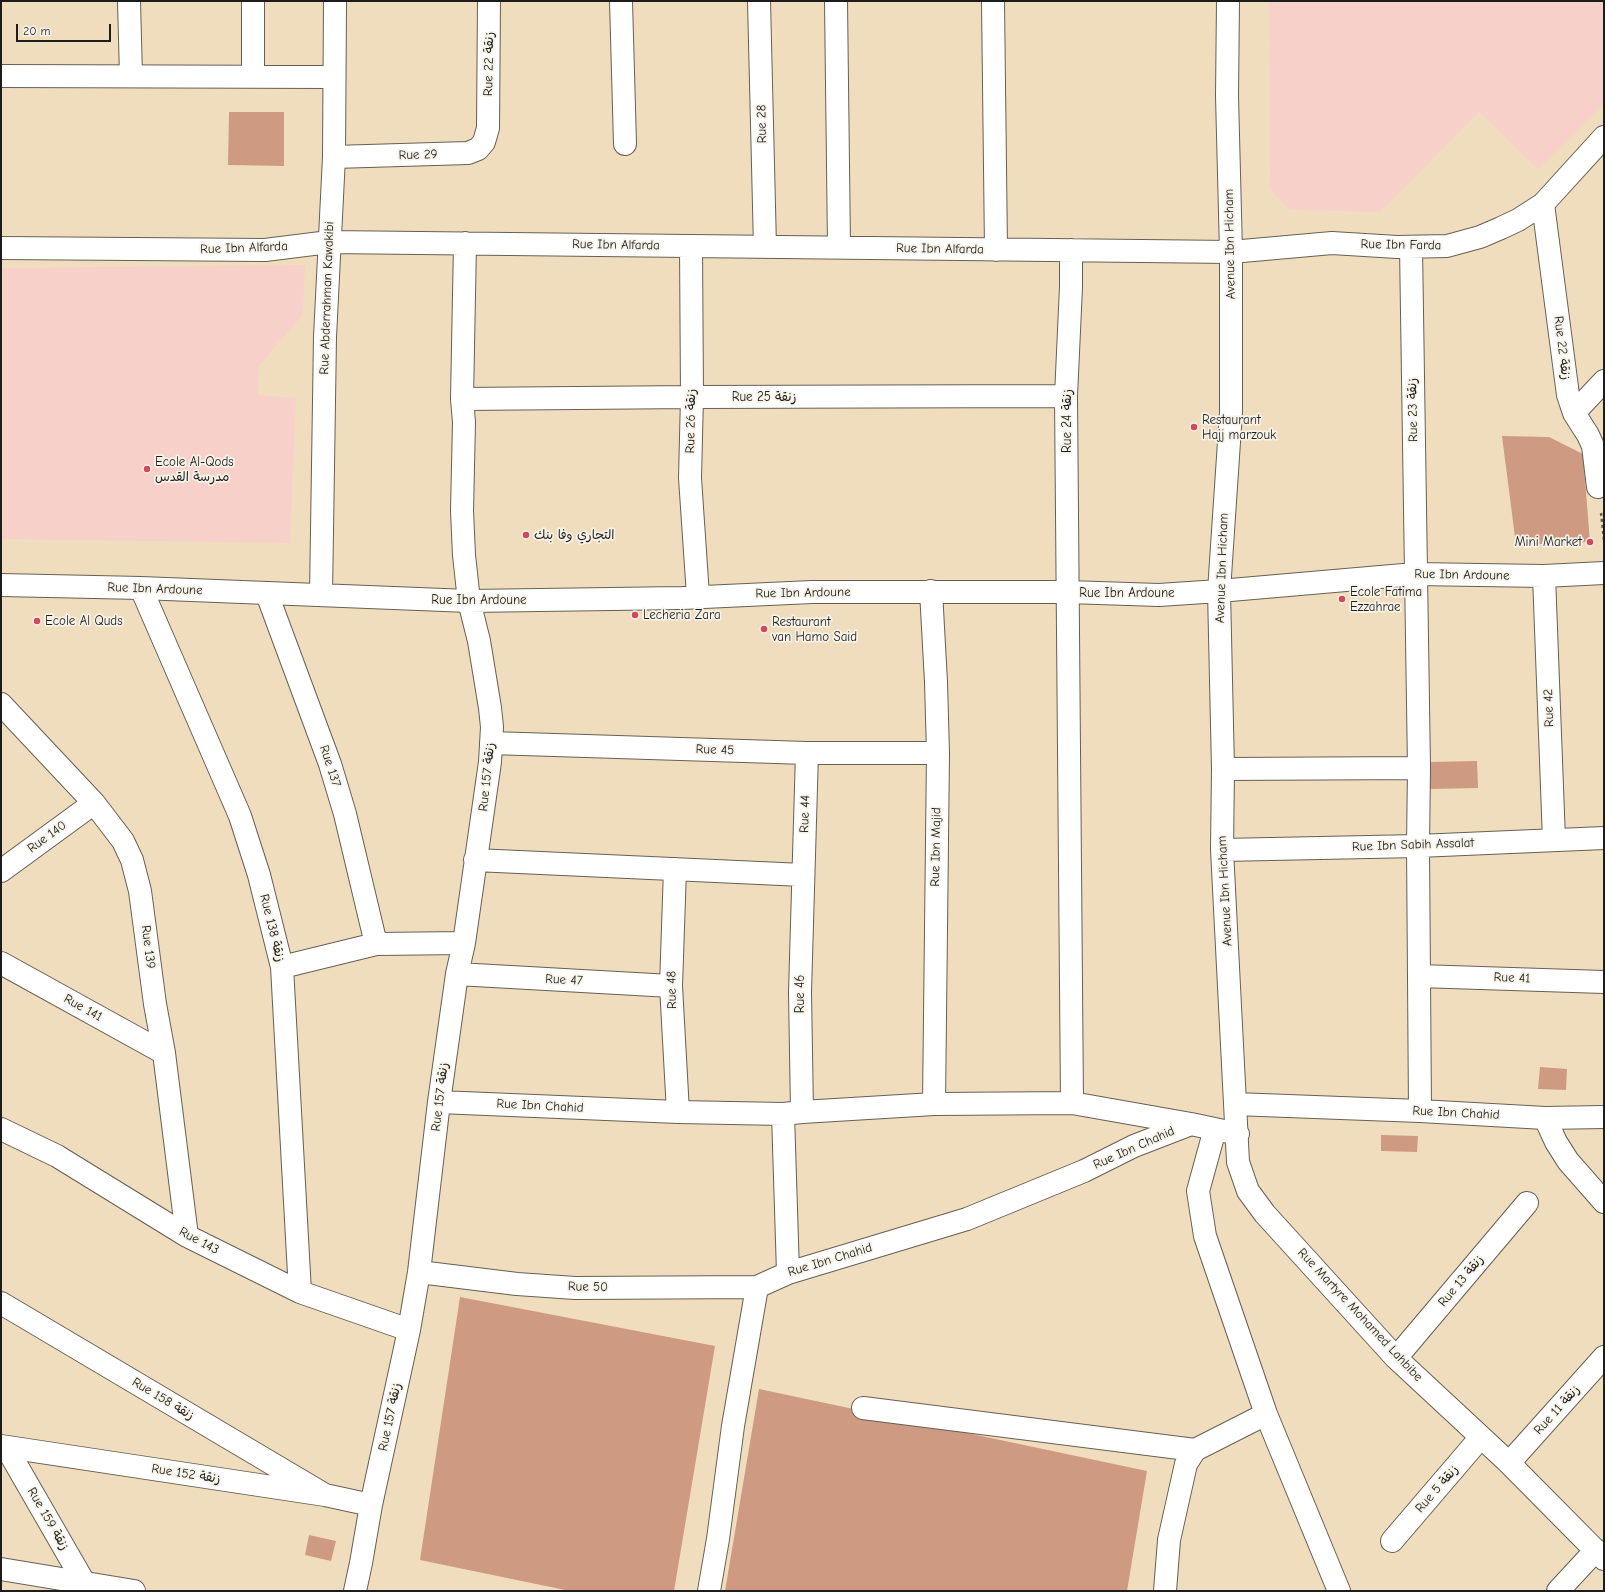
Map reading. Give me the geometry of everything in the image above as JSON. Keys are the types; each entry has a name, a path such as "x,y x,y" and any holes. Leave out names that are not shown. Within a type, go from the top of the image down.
{"street":[{"path":"129,1 131,76"},
{"path":"253,1 253,77"},
{"name":"Rue Abderrahman Kawakibi","path":"321,595 325,337 334,156 335,1"},
{"name":"Rue 22 زنقة","path":"488,128 489,1"},
{"path":"621,1 625,144"},
{"name":"Rue 28","path":"759,1 765,247"},
{"path":"836,1 839,247"},
{"path":"993,1 996,250"},
{"name":"Avenue Ibn Hicham","path":"1228,1 1227,96 1231,252 1231,412 1219,591 1223,769 1222,850 1235,1104 1238,1134"},
{"path":"1,76 334,77"},
{"name":"Rue 29","path":"334,156 468,153 478,149 484,142 488,128"},
{"name":"Rue Ibn Farda","path":"1231,252 1332,243 1411,247 1447,246 1480,237 1518,220 1543,204 1604,137"},
{"name":"Rue 22 زنقة","path":"1543,204 1568,395 1574,413 1593,446 1598,487"},
{"name":"Rue Ibn Alfarda","path":"1,248 265,250 329,242 1231,252"},
{"name":"Rue 157 زنقة","path":"355,1591 371,1506 420,1272 439,1102 457,974 464,943 487,785 491,743 491,714 479,641 469,601 464,555 462,511 464,422 462,399 465,243"},
{"name":"Rue 26 زنقة","path":"691,246 692,397 690,478 698,596"},
{"name":"Rue 23 زنقة","path":"1411,247 1419,768 1418,846 1420,1111"},
{"name":"Rue 24 زنقة","path":"1071,250 1071,287 1066,396 1072,961 1072,1103"},
{"path":"1574,413 1604,381"},
{"name":"Rue 25 زنقة","path":"462,399 1066,396"},
{"name":"Rue Ibn Ardoune","path":"1,585 141,588 469,601 674,598 812,592 1068,592 1159,595 1415,574 1544,576 1604,573"},
{"name":"Rue 42","path":"1544,576 1554,840"},
{"name":"Rue 138 زنقة","path":"141,588 240,816 258,875 282,967 300,1292"},
{"name":"Rue Ibn Majid","path":"931,591 936,674 938,753 934,1104"},
{"name":"Rue 137","path":"267,594 330,764 345,814 376,944"},
{"name":"Rue 139","path":"1,704 94,803 123,842 134,868 140,891 155,1004 164,1053 187,1236"},
{"name":"Rue 45","path":"491,743 807,752 938,753"},
{"name":"Rue 44","path":"803,875 807,752"},
{"path":"1223,769 1419,768"},
{"name":"Rue 140","path":"1,871 94,803"},
{"name":"Rue Ibn Sabih Assalat","path":"1222,850 1418,846 1604,838"},
{"path":"475,860 803,875"},
{"name":"Rue 48","path":"675,869 671,986 678,1112"},
{"name":"Rue 46","path":"788,1273 792,1113 800,992 803,875"},
{"path":"282,967 376,944 464,943"},
{"name":"Rue 141","path":"1,963 164,1053"},
{"name":"Rue 47","path":"457,974 671,986"},
{"name":"Rue 41","path":"1419,976 1604,982"},
{"name":"Rue Ibn Chahid","path":"439,1102 678,1112 792,1113 934,1104 1072,1103 1191,1124 1238,1134"},
{"name":"Rue Ibn Chahid","path":"1235,1104 1420,1111 1544,1118 1604,1118"},
{"path":"1544,1118 1556,1142 1568,1161 1604,1202"},
{"name":"Rue Ibn Chahid","path":"757,1287 788,1273 967,1219 1084,1171 1134,1146 1191,1124"},
{"name":"Rue 143","path":"1,1129 57,1156 187,1236 300,1292 409,1330"},
{"path":"1215,1129 1198,1191 1205,1236 1266,1414 1339,1591"},
{"name":"Rue Martyre Mohamed Lahbibe","path":"1238,1134 1238,1162 1248,1191 1261,1208 1396,1358 1482,1437 1600,1554"},
{"name":"Rue 13 زنقة","path":"1396,1358 1527,1203"},
{"name":"Rue 50","path":"420,1272 517,1284 575,1288 757,1287"},
{"path":"709,1591 718,1539 733,1426 757,1287"},
{"name":"Rue 158 زنقة","path":"1,1303 325,1495"},
{"name":"Rue 11 زنقة","path":"1509,1463 1604,1356"},
{"path":"863,1408 1195,1450"},
{"path":"1165,1591 1170,1540 1186,1464 1195,1450 1266,1414"},
{"name":"Rue 5 زنقة","path":"1392,1541 1482,1437"},
{"name":"Rue 152 زنقة","path":"3,1446 325,1495 371,1506"},
{"name":"Rue 159 زنقة","path":"3,1446 87,1587"},
{"path":"1558,1591 1600,1554"},
{"path":"1,1569 87,1587 134,1591"}],"shaded area":[{"path":"1269,1 1604,1 1604,103 1538,169 1479,112 1380,212 1290,210 1270,189"},
{"name":"Ecole Al-Qods مدرسة القدس","path":"305,265 303,314 259,366 258,395 296,398 290,543 1,539 1,268"}],"building":[{"path":"229,112 284,112 284,166 228,165"},
{"path":"1502,436 1549,437 1583,454 1590,542 1516,545"},
{"path":"1477,761 1478,788 1430,789 1429,762"},
{"path":"1540,1067 1567,1069 1566,1090 1538,1089"},
{"path":"1381,1135 1418,1136 1417,1152 1381,1151"},
{"path":"460,1297 715,1346 674,1591 570,1591 420,1560"},
{"path":"759,1389 1147,1471 1127,1591 725,1591"},
{"path":"309,1535 336,1541 331,1561 305,1555"}],"place":[{"name":"Restaurant Hajj marzouk","path":"1194,427"},
{"name":"Ecole Al-Qods مدرسة القدس","path":"147,469"},
{"name":"التجاري وفا بنك","path":"526,535"},
{"name":"Mini Market","path":"1590,542"},
{"name":"Ecole Fatima Ezzahrae","path":"1342,599"},
{"name":"Lecheria Zara","path":"635,615"},
{"name":"Ecole Al Quds","path":"37,621"},
{"name":"Restaurant van Hamo Said","path":"764,629"}]}
